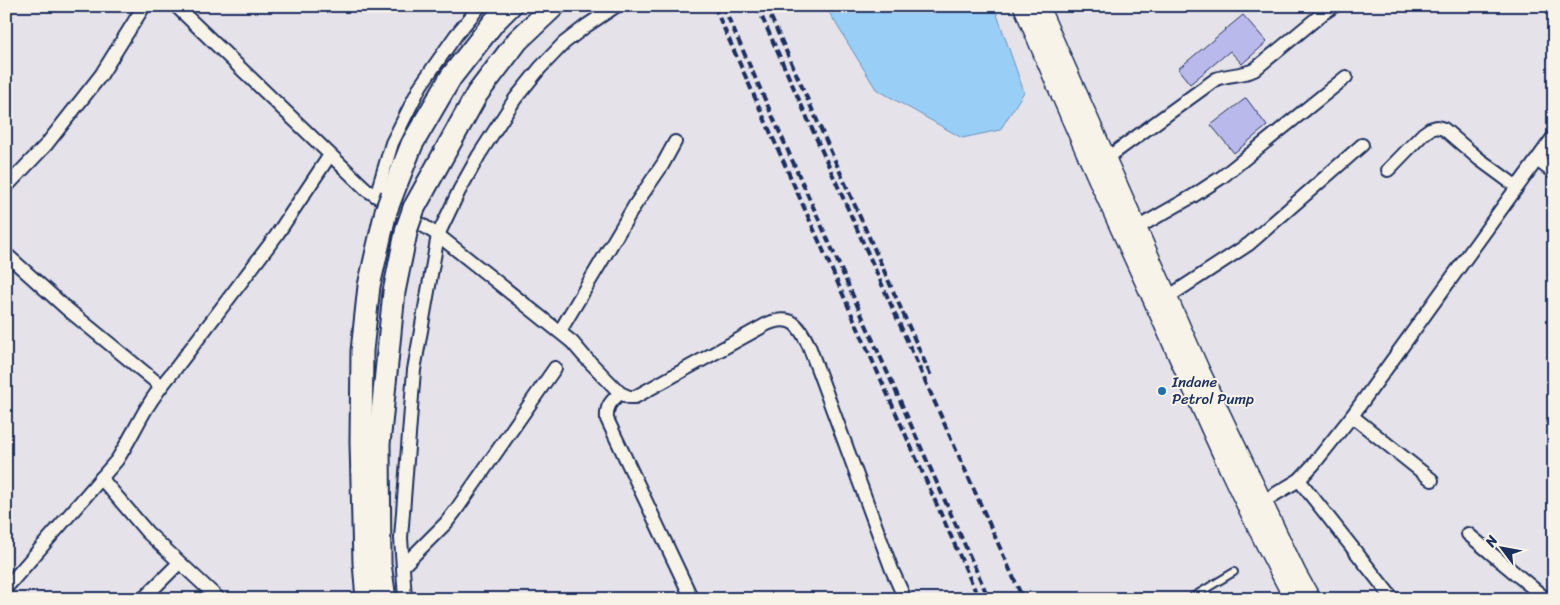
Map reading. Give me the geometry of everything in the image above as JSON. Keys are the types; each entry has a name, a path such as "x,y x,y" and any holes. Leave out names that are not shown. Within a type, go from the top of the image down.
{"highway":[{"path":"367,599 364,564 361,442 362,350 369,286 384,200 412,144 450,77 494,22 510,6"},
{"path":"385,599 380,564 379,444 394,292 407,228 414,208 476,94 518,40 554,6"}],"main road":[{"path":"1023,6 1117,224 1209,406 1262,502 1311,599"},
{"path":"1039,6 1168,297 1209,406 1271,555 1294,599"}],"street":[{"path":"6,187 46,145 101,75 144,6"},
{"path":"176,6 358,182 438,235 560,332 572,342 620,393 629,397 635,397 767,324 784,320 792,322 798,327 809,346 892,570 906,599"},
{"path":"384,200 392,143 422,85 456,35 480,6"},
{"path":"405,599 401,538 414,370 438,235 479,155 498,125 540,68 564,43 616,6"},
{"path":"1108,158 1216,79 1227,75 1245,74 1254,70 1334,6"},
{"path":"1137,228 1222,177 1346,77"},
{"path":"1388,170 1423,134 1437,127 1444,129 1479,159 1517,186"},
{"path":"1262,502 1299,480 1314,465 1352,416 1554,136"},
{"path":"560,332 635,205 663,164 675,142"},
{"path":"1168,297 1249,244 1362,145"},
{"path":"6,588 101,478 126,446 147,407 161,386 276,236 330,155"},
{"path":"1537,160 1554,172"},
{"path":"6,254 66,308 161,386"},
{"path":"403,566 456,510 555,368"},
{"path":"620,393 610,402 607,410 607,419 692,599"},
{"path":"1352,416 1432,480"},
{"path":"101,478 147,532 219,599"},
{"path":"1299,480 1394,599"},
{"path":"1468,534 1546,599"},
{"path":"142,599 179,563"}],"lane":[{"path":"1189,599 1234,572"}],"water":[{"path":"826,6 994,6 1024,92 1000,130 962,138 876,89"}],"building":[{"path":"1243,15 1267,42 1242,64 1230,51 1190,84 1178,69"},
{"path":"1246,98 1267,126 1234,153 1211,125"}],"railway":[{"path":"714,6 979,599"},
{"path":"723,6 989,599"},
{"path":"757,6 1023,599"},
{"path":"766,6 931,376"}],"place":[{"name":"Indane Petrol Pump","path":"1162,391"}]}
